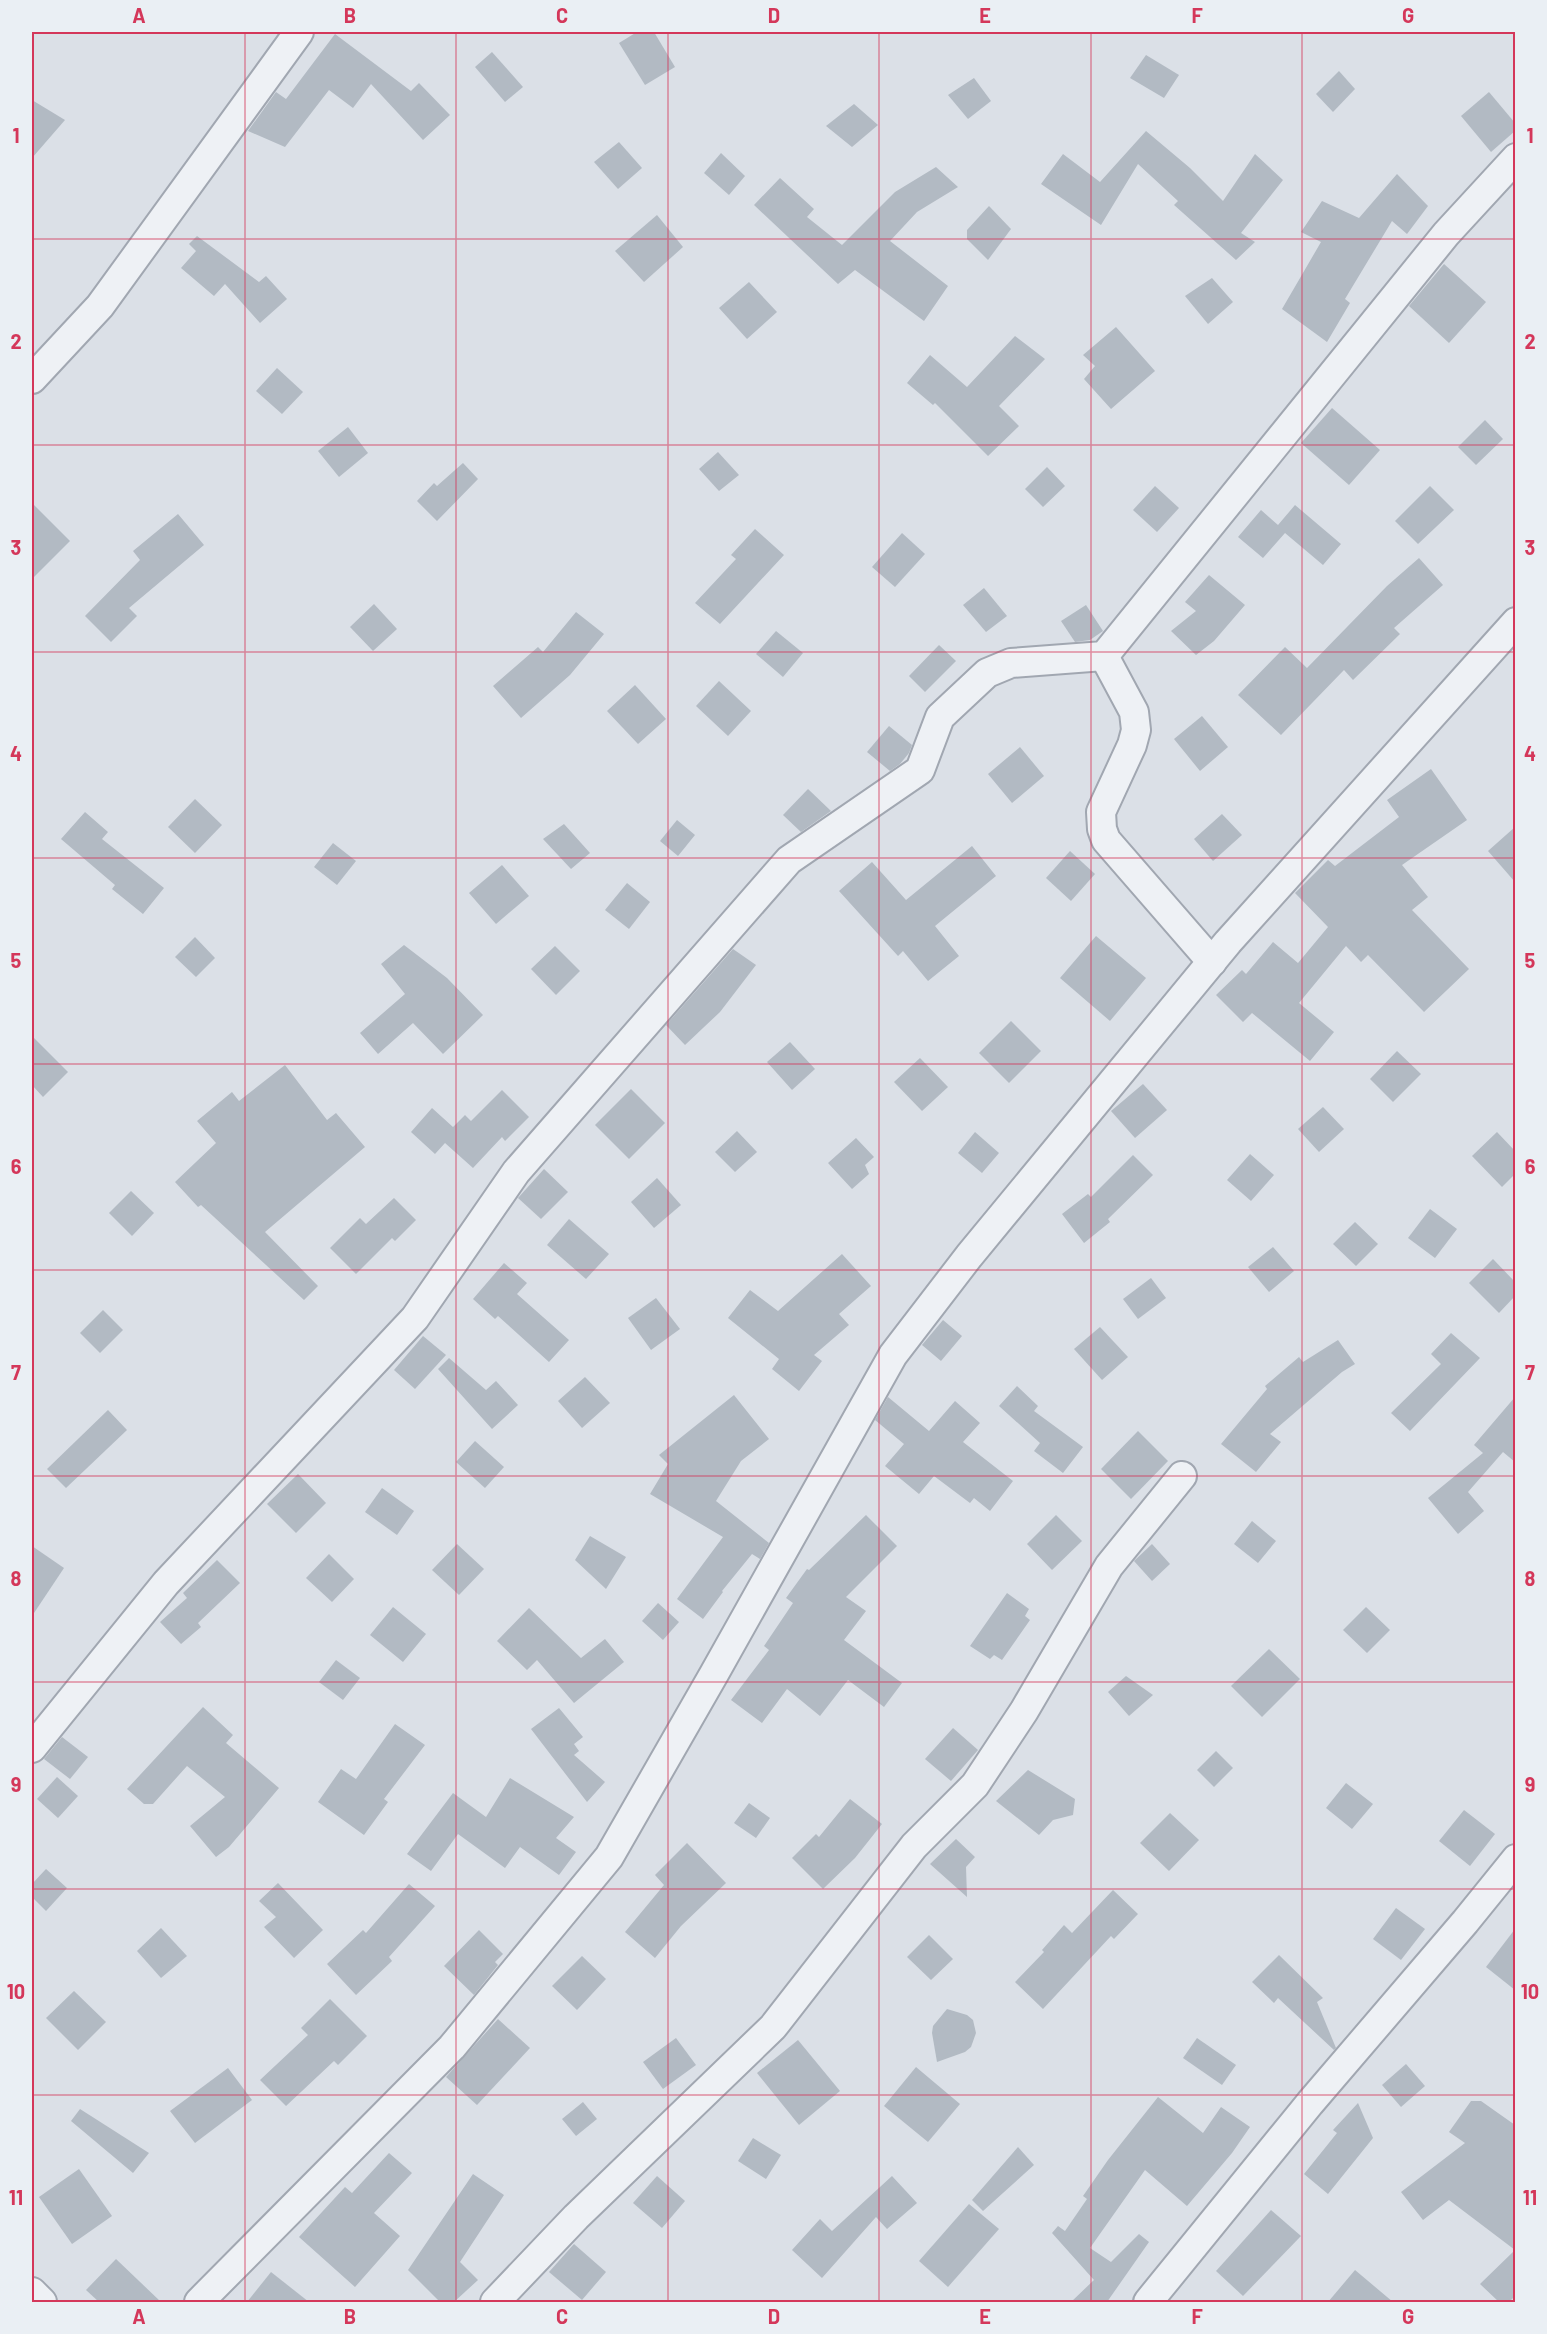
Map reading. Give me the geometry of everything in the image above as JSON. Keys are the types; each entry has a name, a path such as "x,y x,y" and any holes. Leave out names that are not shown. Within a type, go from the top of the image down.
{"street":[{"path":"32,379 100,306 299,32"},
{"path":"32,1748 166,1583 415,1318 516,1172 789,860 920,770 940,717 987,673 1011,663 1104,656 1446,234 1515,158"},
{"path":"199,2302 452,2047 609,1857 894,1355 969,1256 1228,942 1515,622"},
{"path":"1104,656 1134,712 1136,730 1132,745 1101,812 1101,829 1106,840 1212,962"},
{"path":"495,2302 576,2217 773,2027 914,1846 975,1785 1024,1711 1109,1566 1182,1476"},
{"path":"1148,2302 1310,2103 1465,1922 1515,1859"},
{"path":"32,2292 42,2302"}],"building":[{"path":"637,32 654,32 675,67 645,85 619,43"},
{"path":"335,34 411,91 419,83 450,115 423,140 371,84 353,108 329,90 285,147 248,131 276,92 286,99"},
{"path":"492,52 523,87 505,102 475,67"},
{"path":"1146,55 1179,75 1164,98 1130,78"},
{"path":"1339,71 1355,89 1333,112 1316,94"},
{"path":"974,78 991,101 968,119 948,95"},
{"path":"1489,92 1515,123 1515,131 1491,152 1461,116"},
{"path":"32,100 65,120 32,158"},
{"path":"854,104 878,125 852,147 826,126"},
{"path":"1146,131 1190,168 1223,201 1255,154 1283,180 1241,233 1255,242 1236,260 1174,205 1178,201 1138,164 1101,225 1041,184 1063,154 1100,182"},
{"path":"619,142 642,168 618,189 594,162"},
{"path":"721,153 745,176 729,195 704,173"},
{"path":"936,167 958,187 917,212 890,241 948,286 924,321 855,270 838,284 754,205 780,178 814,209 807,217 842,245 895,192"},
{"path":"1397,174 1428,206 1407,234 1392,221 1345,299 1350,303 1327,342 1282,309 1321,242 1301,232 1322,201 1359,218"},
{"path":"989,206 1011,229 988,260 967,239 967,230"},
{"path":"657,215 683,247 644,282 615,251"},
{"path":"197,236 259,282 266,276 287,299 260,323 225,284 214,296 181,268 196,251 189,244"},
{"path":"1444,264 1486,302 1449,343 1409,306"},
{"path":"1212,278 1233,302 1208,324 1185,296"},
{"path":"749,282 777,312 747,339 719,308"},
{"path":"1116,327 1155,371 1111,409 1084,379 1095,366 1083,355"},
{"path":"1015,336 1045,359 999,406 1019,426 988,456 935,403 933,405 907,383 930,355 967,387"},
{"path":"277,368 303,392 282,414 256,391"},
{"path":"1332,408 1380,450 1349,485 1301,443"},
{"path":"1485,420 1503,439 1476,465 1458,447"},
{"path":"348,427 368,453 339,477 318,451"},
{"path":"718,452 739,475 719,491 699,469"},
{"path":"463,463 478,479 437,521 417,501 434,483 437,486"},
{"path":"1047,467 1065,486 1043,507 1025,489"},
{"path":"1155,486 1179,508 1157,532 1133,510"},
{"path":"1430,486 1454,510 1418,544 1395,521"},
{"path":"32,503 70,541 32,579"},
{"path":"1295,505 1341,544 1323,565 1285,533 1263,558 1238,537 1261,510 1278,525"},
{"path":"178,514 204,545 129,608 137,616 111,642 85,616 140,560 133,551"},
{"path":"755,529 784,555 720,624 695,603 736,559 731,555"},
{"path":"902,533 925,554 895,587 872,567"},
{"path":"1419,558 1443,585 1394,628 1400,634 1353,680 1344,670 1281,735 1238,695 1285,647 1307,668 1387,586"},
{"path":"1209,575 1245,605 1214,641 1196,655 1171,631 1196,611 1185,602"},
{"path":"984,588 1007,616 986,632 963,605"},
{"path":"374,604 397,629 373,651 350,627"},
{"path":"1086,605 1103,631 1090,640 1075,642 1061,621"},
{"path":"576,612 604,634 570,675 521,718 493,686 538,647 543,652"},
{"path":"776,631 803,653 783,677 756,654"},
{"path":"939,645 956,661 925,692 909,676"},
{"path":"719,681 751,711 728,736 696,706"},
{"path":"635,685 666,719 638,744 607,711"},
{"path":"1202,716 1228,747 1200,771 1174,739"},
{"path":"889,726 912,745 900,764 890,771 867,752"},
{"path":"1020,747 1044,776 1012,803 988,774"},
{"path":"1431,769 1467,820 1402,865 1428,897 1412,910 1469,969 1424,1012 1368,955 1361,962 1346,946 1299,1003 1334,1032 1310,1061 1252,1013 1243,1022 1216,995 1242,970 1246,974 1273,942 1298,963 1328,927 1295,893 1328,860 1335,866 1399,817 1387,800"},
{"path":"808,789 831,811 801,832 783,815"},
{"path":"195,799 222,825 195,853 168,827"},
{"path":"85,812 108,832 102,839 164,888 143,914 112,889 115,885 61,839"},
{"path":"1222,814 1242,835 1213,861 1194,839"},
{"path":"677,820 695,835 678,856 660,841"},
{"path":"564,824 590,853 571,869 543,839"},
{"path":"1515,827 1515,882 1488,851"},
{"path":"333,843 356,861 337,885 314,867"},
{"path":"972,846 996,876 935,926 959,956 928,981 903,951 898,956 839,891 872,862 906,900"},
{"path":"1070,851 1095,874 1071,901 1046,878"},
{"path":"502,865 529,896 496,924 469,893"},
{"path":"627,883 650,902 629,929 605,910"},
{"path":"1096,936 1146,978 1110,1021 1060,978"},
{"path":"195,937 215,958 196,977 175,957"},
{"path":"404,945 447,978 483,1015 443,1054 413,1023 378,1054 360,1033 405,994 381,964"},
{"path":"555,946 580,971 556,995 531,969"},
{"path":"733,949 756,965 720,1012 685,1045 666,1025"},
{"path":"1011,1021 1041,1051 1009,1083 979,1053"},
{"path":"32,1036 68,1072 43,1097 32,1085"},
{"path":"790,1042 815,1069 792,1090 767,1062"},
{"path":"1397,1051 1421,1074 1393,1102 1370,1079"},
{"path":"920,1058 948,1087 922,1111 894,1082"},
{"path":"285,1065 327,1120 336,1113 365,1147 265,1232 318,1286 304,1300 201,1205 198,1207 175,1182 216,1143 197,1121 232,1092 239,1101"},
{"path":"1143,1084 1167,1110 1135,1138 1111,1111"},
{"path":"631,1089 665,1123 629,1159 595,1125"},
{"path":"502,1090 529,1117 505,1141 502,1137 473,1168 445,1143 435,1154 411,1132 432,1108 453,1127 465,1115 471,1121"},
{"path":"1323,1107 1344,1129 1319,1152 1298,1129"},
{"path":"737,1131 757,1152 735,1172 715,1152"},
{"path":"975,1132 999,1153 982,1173 958,1153"},
{"path":"1497,1132 1515,1151 1515,1174 1502,1187 1472,1156"},
{"path":"856,1138 874,1157 865,1165 869,1174 852,1189 828,1163"},
{"path":"1250,1154 1274,1175 1251,1201 1227,1180"},
{"path":"1133,1155 1153,1175 1108,1219 1110,1222 1084,1243 1062,1214 1088,1194 1091,1197"},
{"path":"544,1169 568,1192 541,1219 518,1198"},
{"path":"657,1178 681,1205 654,1228 631,1202"},
{"path":"131,1191 154,1213 132,1236 109,1213"},
{"path":"394,1198 416,1220 395,1241 392,1238 356,1274 330,1248 360,1218 366,1224"},
{"path":"1430,1209 1457,1229 1435,1258 1408,1238"},
{"path":"569,1219 609,1254 586,1279 547,1245"},
{"path":"1355,1222 1378,1244 1356,1266 1333,1244"},
{"path":"1273,1247 1294,1271 1269,1292 1248,1267"},
{"path":"842,1254 871,1286 839,1314 849,1325 814,1355 822,1361 799,1391 772,1369 779,1359 728,1318 750,1290 778,1311"},
{"path":"1493,1259 1515,1282 1515,1296 1499,1313 1469,1283"},
{"path":"504,1263 527,1283 517,1294 569,1340 549,1362 498,1316 495,1319 473,1299"},
{"path":"1151,1278 1166,1298 1138,1319 1123,1299"},
{"path":"656,1298 680,1329 651,1350 628,1318"},
{"path":"103,1310 123,1330 100,1353 80,1333"},
{"path":"943,1320 962,1336 941,1361 922,1345"},
{"path":"1100,1327 1128,1357 1102,1380 1074,1349"},
{"path":"1451,1333 1480,1358 1410,1431 1391,1413 1441,1364 1431,1354"},
{"path":"423,1336 446,1355 415,1389 394,1370"},
{"path":"1338,1340 1355,1364 1342,1372 1270,1434 1281,1442 1256,1472 1221,1444 1267,1389 1265,1386 1299,1357 1303,1362"},
{"path":"449,1358 486,1390 496,1381 518,1405 492,1429 438,1369"},
{"path":"585,1377 610,1403 582,1428 558,1401"},
{"path":"1017,1386 1038,1406 1034,1411 1083,1447 1063,1473 1034,1451 1040,1443 999,1406"},
{"path":"734,1395 769,1439 741,1461 716,1501 769,1543 760,1559 752,1554 703,1619 677,1599 723,1537 650,1494 668,1464 659,1455"},
{"path":"888,1397 929,1431 955,1401 980,1423 963,1442 1013,1481 990,1511 974,1498 970,1503 934,1476 919,1494 885,1466 904,1444 875,1420"},
{"path":"1515,1397 1515,1462 1503,1452 1468,1492 1484,1511 1458,1534 1428,1498 1483,1453 1474,1445"},
{"path":"108,1410 127,1430 66,1488 47,1469"},
{"path":"1138,1431 1168,1461 1131,1499 1101,1469"},
{"path":"475,1441 504,1467 485,1488 456,1462"},
{"path":"298,1474 326,1503 296,1533 267,1504"},
{"path":"382,1488 414,1511 397,1535 365,1512"},
{"path":"866,1515 897,1546 846,1597 866,1611 844,1640 902,1683 884,1707 848,1680 820,1716 787,1689 762,1723 731,1700 769,1650 764,1646 793,1603 786,1598 807,1569 809,1570"},
{"path":"1056,1515 1082,1541 1052,1570 1027,1544"},
{"path":"1252,1521 1276,1541 1258,1563 1234,1544"},
{"path":"590,1536 626,1557 606,1589 575,1560"},
{"path":"457,1544 484,1569 459,1595 432,1570"},
{"path":"1152,1544 1170,1564 1152,1581 1134,1561"},
{"path":"32,1546 64,1568 32,1616"},
{"path":"329,1554 354,1579 332,1602 306,1578"},
{"path":"217,1560 240,1583 198,1623 201,1627 181,1644 160,1622 187,1598 183,1593"},
{"path":"1007,1593 1029,1609 1025,1616 1030,1620 1002,1660 994,1655 990,1659 970,1646"},
{"path":"658,1603 679,1622 663,1640 642,1621"},
{"path":"393,1607 426,1634 403,1662 370,1635"},
{"path":"1366,1607 1390,1630 1367,1653 1343,1630"},
{"path":"529,1608 581,1658 605,1639 624,1662 574,1703 537,1660 527,1670 497,1641"},
{"path":"1269,1649 1300,1679 1262,1717 1231,1686"},
{"path":"336,1660 360,1678 343,1700 319,1682"},
{"path":"1126,1676 1153,1695 1129,1716 1108,1692"},
{"path":"203,1707 233,1735 226,1743 279,1788 229,1847 216,1857 190,1826 225,1797 187,1766 153,1804 144,1804 127,1789"},
{"path":"559,1708 583,1737 574,1744 579,1751 574,1755 605,1782 587,1802 531,1729"},
{"path":"395,1724 425,1745 384,1799 388,1802 364,1835 318,1802 341,1769 356,1779"},
{"path":"953,1728 978,1750 951,1781 925,1759"},
{"path":"62,1737 88,1757 70,1779 44,1759"},
{"path":"1216,1751 1233,1768 1214,1787 1197,1770"},
{"path":"1028,1770 1075,1799 1073,1815 1053,1820 1039,1835 996,1801"},
{"path":"57,1777 78,1796 58,1818 37,1799"},
{"path":"510,1778 574,1817 556,1838 576,1852 559,1875 520,1847 505,1868 458,1834 431,1871 407,1854 453,1793 486,1817"},
{"path":"1346,1783 1373,1804 1352,1829 1326,1808"},
{"path":"850,1799 882,1824 855,1858 823,1889 792,1858 816,1834 819,1837"},
{"path":"749,1803 770,1818 756,1838 734,1823"},
{"path":"1464,1810 1495,1834 1470,1866 1439,1841"},
{"path":"1170,1813 1199,1840 1169,1871 1140,1843"},
{"path":"956,1839 975,1857 966,1867 967,1897 930,1864"},
{"path":"687,1843 726,1883 681,1926 655,1958 625,1932 664,1885 655,1875"},
{"path":"46,1869 67,1888 46,1911 32,1897 32,1884"},
{"path":"278,1883 323,1930 294,1958 264,1927 276,1917 259,1901"},
{"path":"409,1884 435,1906 389,1957 392,1961 356,1995 327,1964 363,1930 366,1933"},
{"path":"1113,1890 1138,1914 1114,1939 1111,1936 1043,2009 1015,1982 1044,1952 1042,1950 1064,1925 1072,1933"},
{"path":"1396,1908 1425,1929 1401,1960 1373,1939"},
{"path":"161,1928 187,1956 161,1978 137,1951"},
{"path":"1515,1929 1515,1990 1486,1967"},
{"path":"479,1930 503,1954 495,1962 498,1965 474,1995 444,1966"},
{"path":"929,1935 953,1959 931,1980 907,1957"},
{"path":"1279,1955 1323,1998 1317,2002 1336,2048 1334,2050 1278,1998 1274,2003 1252,1982"},
{"path":"582,1956 606,1979 577,2010 552,1986"},
{"path":"74,1991 106,2022 78,2050 46,2018"},
{"path":"330,1999 367,2036 338,2065 334,2061 286,2106 260,2080 308,2035 301,2028"},
{"path":"947,2009 967,2015 973,2020 976,2033 971,2047 965,2052 937,2062 933,2026"},
{"path":"498,2019 530,2048 477,2105 446,2077"},
{"path":"676,2038 696,2065 663,2089 643,2062"},
{"path":"1197,2038 1236,2065 1222,2085 1183,2058"},
{"path":"798,2040 840,2091 799,2125 757,2073"},
{"path":"1406,2064 1425,2086 1401,2107 1382,2085"},
{"path":"916,2067 960,2104 928,2142 884,2106"},
{"path":"228,2068 252,2100 195,2143 170,2111"},
{"path":"1158,2097 1203,2133 1221,2107 1250,2127 1232,2153 1187,2206 1145,2170 1090,2248 1111,2262 1139,2234 1149,2242 1107,2302 1071,2302 1094,2280 1052,2233 1058,2226 1065,2231 1087,2199 1083,2196 1108,2160"},
{"path":"1471,2101 1481,2101 1515,2125 1515,2250 1449,2200 1423,2220 1401,2192 1465,2143 1449,2132"},
{"path":"583,2102 597,2119 576,2136 562,2119"},
{"path":"1358,2103 1373,2138 1328,2194 1304,2174 1337,2133 1333,2130"},
{"path":"80,2109 149,2153 133,2173 71,2121"},
{"path":"753,2138 781,2155 766,2179 738,2161"},
{"path":"1018,2147 1034,2165 983,2211 972,2200"},
{"path":"389,2153 412,2173 374,2213 400,2236 355,2287 299,2237 345,2187 352,2193"},
{"path":"79,2169 112,2216 72,2244 39,2197"},
{"path":"473,2174 504,2195 460,2262 478,2280 454,2302 440,2302 408,2270"},
{"path":"657,2176 685,2201 662,2228 633,2203"},
{"path":"892,2176 917,2203 887,2229 876,2217 822,2278 792,2250 820,2219 832,2231"},
{"path":"969,2204 999,2229 948,2287 919,2261"},
{"path":"1271,2210 1301,2236 1243,2296 1216,2271"},
{"path":"574,2244 606,2272 582,2300 549,2272"},
{"path":"1515,2250 1515,2296 1509,2302 1499,2302 1480,2284"},
{"path":"116,2259 161,2302 99,2302 86,2290"},
{"path":"1355,2270 1393,2302 1328,2302"},
{"path":"271,2272 309,2302 247,2302"}]}
